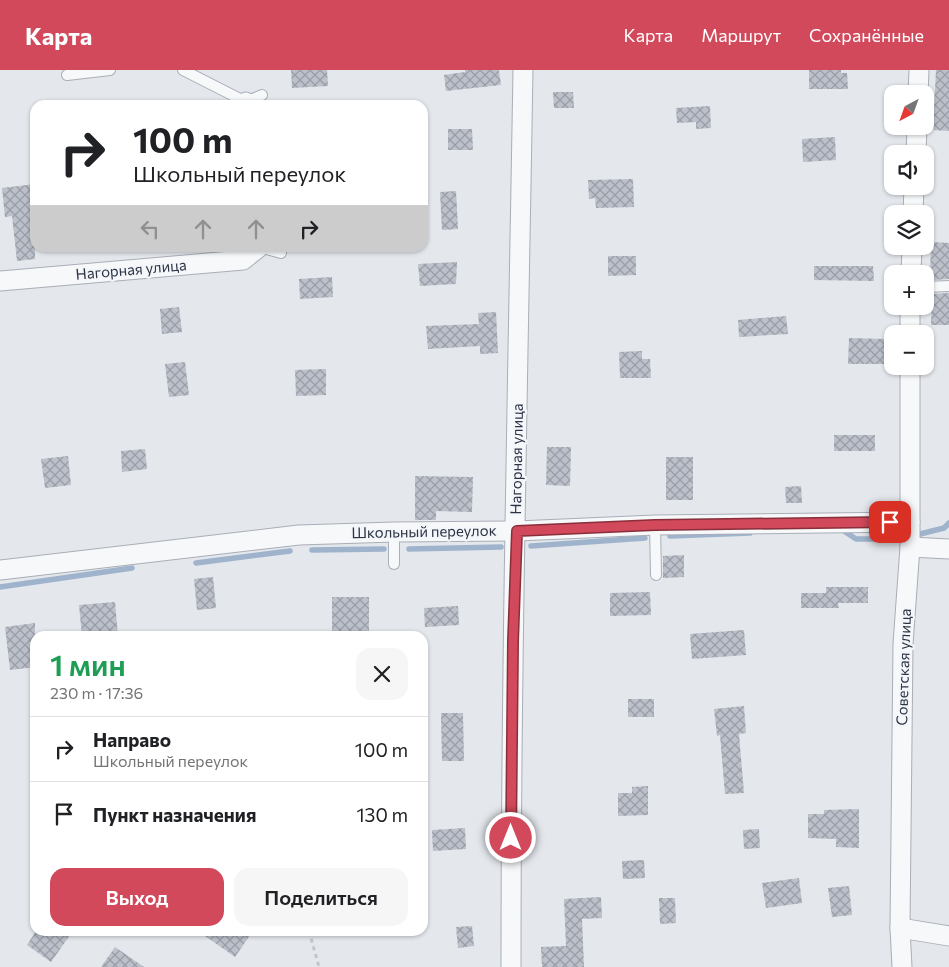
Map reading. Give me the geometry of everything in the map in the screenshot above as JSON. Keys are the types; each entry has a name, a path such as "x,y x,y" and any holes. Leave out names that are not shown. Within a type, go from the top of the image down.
{"street":[{"name":"Нагорная улица","path":"511,967 513,641 517,531 523,70"},
{"path":"918,85 919,70"},
{"name":"Нагорная улица","path":"0,281 243,260 253,252"},
{"name":"Советская улица","path":"902,967 900,928 898,644 910,547 910,375"},
{"name":"Школьный переулок","path":"0,570 300,535 517,531 655,525 910,522"},
{"path":"910,547 949,549"},
{"path":"900,928 949,936"}],"lane":[{"path":"66,75 110,70"},
{"path":"183,70 250,100"},
{"path":"934,287 949,286"},
{"path":"655,525 656,575"},
{"path":"394,532 394,564"}],"path":[{"path":"310,936 319,967"}],"building":[{"path":"291,70 327,70 328,86 292,88"},
{"path":"465,70 499,70 501,85 446,91 444,75 465,72"},
{"path":"809,70 841,70 841,73 847,73 848,89 809,89"},
{"path":"936,70 949,70 949,131 934,130"},
{"path":"553,92 573,92 574,108 554,108"},
{"path":"710,106 711,128 696,129 696,122 677,123 676,108"},
{"path":"448,129 472,129 473,150 448,150"},
{"path":"835,137 836,160 803,162 802,139"},
{"path":"633,179 634,207 596,208 595,198 589,199 588,180"},
{"path":"30,185 30,252 35,252 35,259 17,261 12,216 5,217 2,188"},
{"path":"456,191 458,229 442,230 440,192"},
{"path":"934,242 949,243 949,279 934,280 934,265 930,265 931,255 934,255"},
{"path":"608,256 636,256 636,275 608,276"},
{"path":"457,262 456,284 420,286 418,264"},
{"path":"814,266 873,266 874,281 814,280"},
{"path":"332,277 333,297 300,299 299,279"},
{"path":"949,293 949,325 931,325 931,315 934,315 934,294"},
{"path":"179,307 182,332 162,334 160,309"},
{"path":"496,312 498,353 480,354 480,346 428,349 426,326 479,324 478,313"},
{"path":"786,316 788,334 739,337 738,320"},
{"path":"849,338 884,339 884,364 848,364"},
{"path":"642,351 642,359 650,359 651,378 620,378 619,352"},
{"path":"185,362 189,395 169,397 165,364"},
{"path":"326,369 326,395 296,396 295,370"},
{"path":"834,435 875,435 875,451 834,451"},
{"path":"547,447 571,447 570,486 546,485"},
{"path":"145,449 147,469 122,472 121,451"},
{"path":"68,456 71,485 45,488 41,459"},
{"path":"666,457 693,457 693,500 666,500"},
{"path":"415,476 473,477 472,512 436,511 436,520 415,520"},
{"path":"801,486 802,503 786,503 785,487"},
{"path":"684,555 684,577 663,578 663,556"},
{"path":"213,577 216,608 197,610 194,579"},
{"path":"826,587 868,587 868,603 838,603 839,608 801,608 801,593 826,593"},
{"path":"650,592 651,615 610,616 610,593"},
{"path":"332,597 369,597 369,631 332,631"},
{"path":"115,602 118,631 82,631 79,605"},
{"path":"458,606 459,625 425,627 424,608"},
{"path":"35,623 35,631 30,631 30,668 10,670 5,627"},
{"path":"744,630 746,655 692,659 690,634"},
{"path":"628,699 654,699 654,717 628,717"},
{"path":"744,706 746,733 739,734 744,793 725,794 720,735 717,736 714,709"},
{"path":"441,713 463,713 464,761 442,761"},
{"path":"648,786 648,815 618,816 618,793 632,793 632,787"},
{"path":"859,809 859,848 836,847 836,839 808,838 808,814 824,814 824,810"},
{"path":"465,828 466,849 433,851 432,830"},
{"path":"759,829 760,848 744,849 743,830"},
{"path":"644,860 645,878 623,879 622,861"},
{"path":"799,878 802,903 766,908 762,883"},
{"path":"849,886 852,915 832,917 828,888"},
{"path":"601,897 602,918 582,919 584,967 542,967 541,947 566,946 564,899"},
{"path":"659,898 675,898 676,923 660,924"},
{"path":"472,926 474,946 458,948 456,927"},
{"path":"33,936 69,936 51,962 27,945"},
{"path":"205,936 250,936 235,957"},
{"path":"115,947 144,967 101,967"}],"waterway":[{"path":"920,534 944,528 949,523"},
{"path":"841,529 856,539 902,539"},
{"path":"670,536 750,533"},
{"path":"531,546 645,538"},
{"path":"409,549 501,547"},
{"path":"312,550 384,549"},
{"path":"196,563 290,551"},
{"path":"0,587 132,568"}],"route":[{"path":"511,838 513,641 517,531 655,525 890,522"}]}
